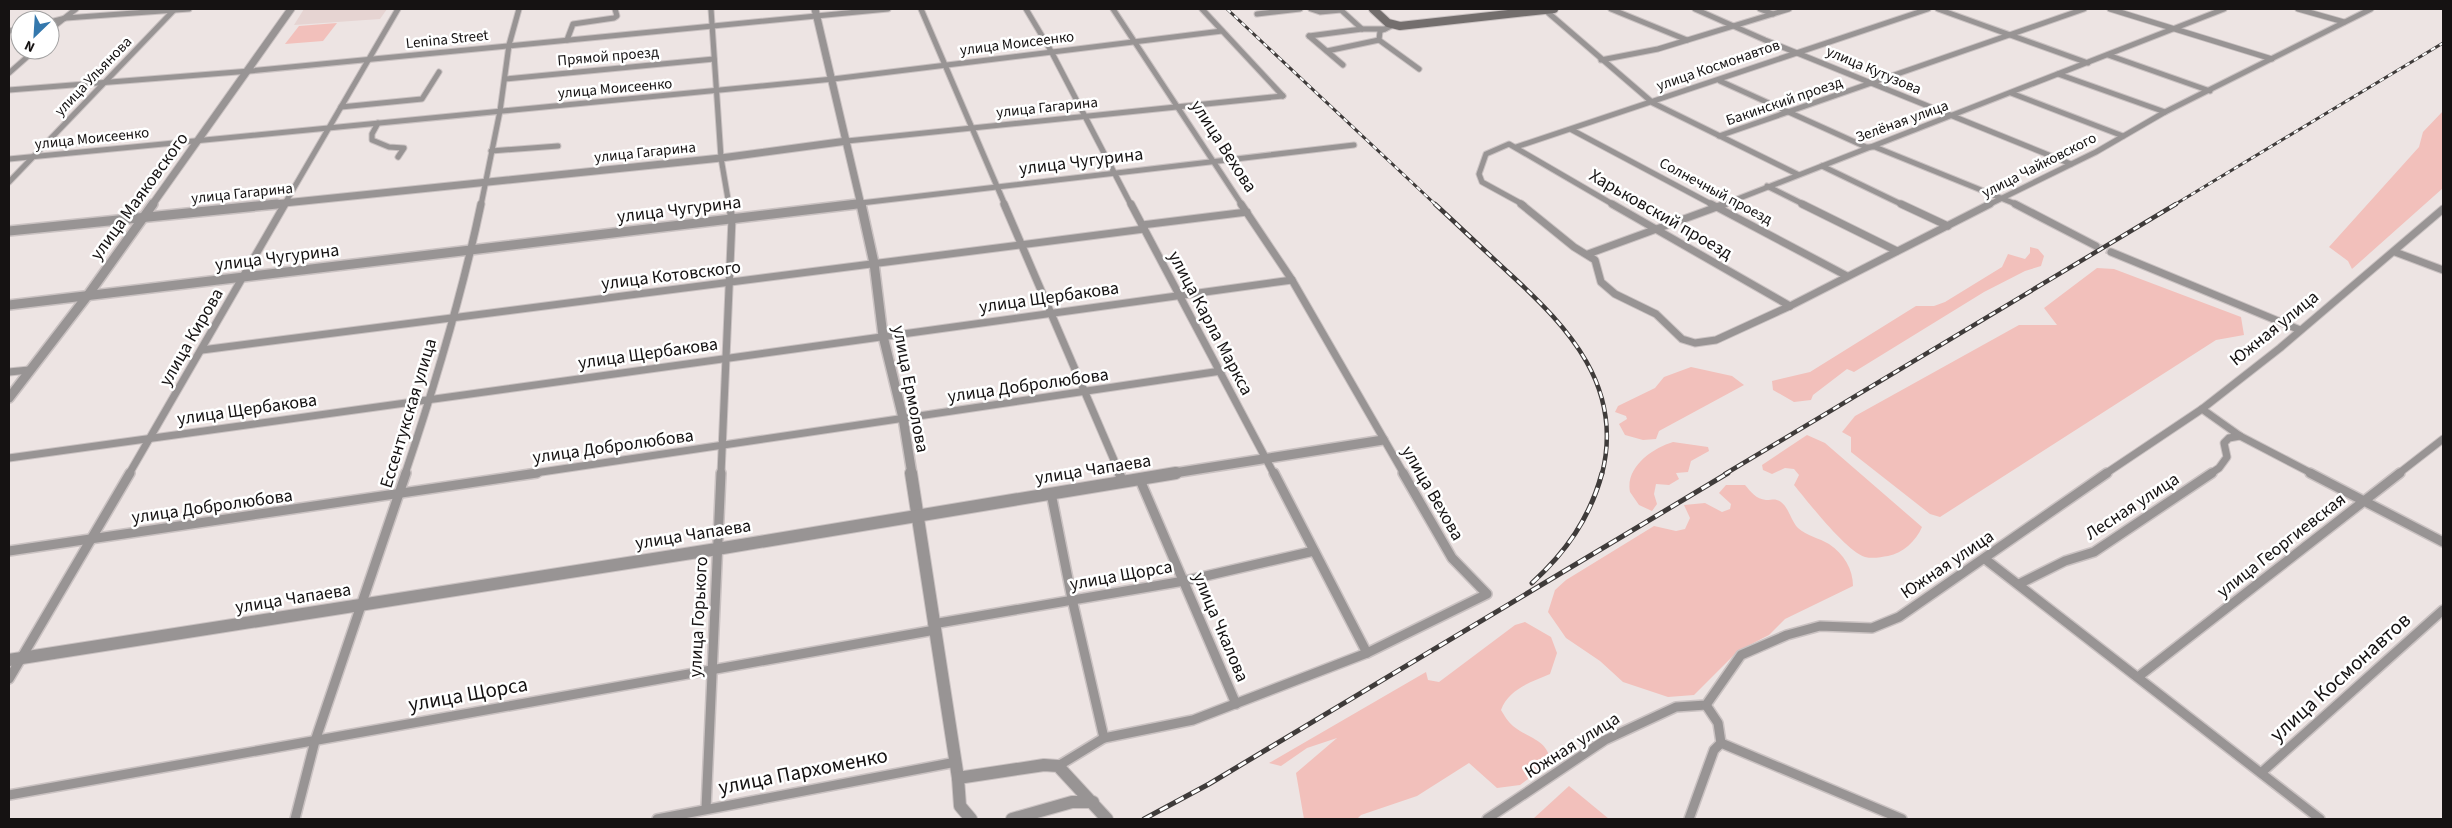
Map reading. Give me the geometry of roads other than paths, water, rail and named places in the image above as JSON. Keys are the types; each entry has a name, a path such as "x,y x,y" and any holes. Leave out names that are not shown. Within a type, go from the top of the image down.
{"main road":[{"path":"1373,9 1393,25 1406,26 1550,9"}],"street":[{"path":"60,22 76,9"},
{"name":"улица Ульянова","path":"9,182 174,9"},
{"path":"60,20 189,9"},
{"name":"улица Маяковского","path":"9,398 88,295 250,70 291,9"},
{"name":"улица Кирова","path":"9,679 148,438 202,350 285,202 398,9"},
{"name":"Ессентукская улица","path":"295,819 315,740 430,398 472,250 484,182 500,111 509,45 518,9"},
{"path":"567,40 573,24 614,18 617,16 615,9"},
{"name":"улица Горького","path":"706,809 732,219 721,158 711,9"},
{"name":"Lenina Street","path":"9,90 250,70 712,27 816,13 888,9"},
{"path":"922,9 1123,482"},
{"name":"улица Карла Маркса","path":"1026,9 1051,51 1221,371 1264,458 1367,653"},
{"name":"улица Вехова","path":"1058,766 1104,738 1193,720 1367,653 1487,594 1452,558 1292,280 1136,41 1113,9"},
{"path":"1202,9 1222,31"},
{"path":"1257,14 1300,9"},
{"path":"1311,9 1320,12 1341,10 1362,29"},
{"path":"1550,9 1601,60 1653,103 1797,174"},
{"path":"1611,9 1687,40"},
{"name":"улица Кутузова","path":"1696,9 2071,164"},
{"path":"1760,9 1773,14"},
{"path":"1601,60 1630,56 1789,9"},
{"name":"улица Космонавтов","path":"1588,254 1574,247 1537,218 1524,204 1482,182 1479,174 1486,154 1510,144 1516,148 1572,130 1928,9"},
{"path":"1938,9 2088,63"},
{"name":"Бакинский проезд","path":"1719,136 2084,9"},
{"path":"2110,9 2272,59"},
{"name":"Зелёная улица","path":"1588,254 1657,230 1797,174 1822,166 1866,146 1952,116 2224,9"},
{"path":"2298,9 2344,22"},
{"name":"улица Чайковского","path":"1588,254 1596,260 1601,282 1615,294 1656,314 1682,338 1695,343 1716,340 1790,306 2071,164 2165,112 2371,9"},
{"name":"улица Ермолова","path":"816,13 833,79 874,263 883,336 903,418 916,514 956,762 959,805 962,812 971,819"},
{"path":"1378,40 1380,31 1393,25"},
{"path":"1343,65 1309,36 1362,29 1384,29"},
{"name":"улица Моисеенко","path":"9,159 833,79 1222,31"},
{"name":"улица Гагарина","path":"9,231 721,158 847,141 1283,96 1222,31"},
{"path":"1327,51 1378,40 1418,69"},
{"path":"2108,55 2210,91"},
{"name":"Прямой проезд","path":"504,79 714,59"},
{"path":"9,72 24,60"},
{"path":"341,107 422,99 439,72"},
{"path":"2058,74 2165,112"},
{"path":"1720,80 1789,113 1866,146 1876,147 2003,197 2096,246"},
{"path":"2011,93 2123,136"},
{"path":"378,123 372,134 372,140 389,147 404,148 398,157"},
{"name":"Солнечный проезд","path":"1572,130 1719,206 1848,276"},
{"name":"улица Чугурина","path":"9,305 1354,145"},
{"path":"491,151 558,146"},
{"name":"Харьковский проезд","path":"1516,148 1790,306"},
{"path":"1822,166 1948,226"},
{"path":"1767,186 1897,251"},
{"name":"Южная улица","path":"1486,819 1605,740 1676,706 1706,705 1741,656 1788,635 1820,626 1872,628 1899,617 2184,419 2202,409 2300,330 2349,287 2395,252 2443,210"},
{"name":"улица Котовского","path":"202,350 1022,245 1247,212"},
{"path":"2111,252 2300,330"},
{"path":"2395,252 2443,270"},
{"name":"улица Щербакова","path":"9,458 1179,294 1292,280"},
{"path":"9,372 29,370"},
{"name":"улица Добролюбова","path":"9,551 1221,371"},
{"path":"2202,409 2240,436 2443,542"},
{"name":"Лесная улица","path":"2019,584 2065,561 2094,552 2121,534 2219,468 2227,457 2224,443 2229,438 2240,436"},
{"name":"улица Георгиевская","path":"2138,677 2443,439"},
{"name":"улица Чапаева","path":"9,660 717,549 916,514 1383,440"},
{"name":"улица Чкалова","path":"1140,480 1236,704"},
{"path":"1051,493 1072,599 1104,738"},
{"name":"улица Щорса","path":"9,795 712,670 1072,599 1184,580 1314,552"},
{"path":"1984,559 2262,772 2320,819"},
{"name":"улица Космонавтов","path":"2262,772 2443,610"},
{"path":"1706,705 1718,723 1721,743"},
{"path":"1689,819 1714,750 1721,743"},
{"path":"1721,743 1902,819"},
{"name":"улица Пархоменко","path":"657,819 956,762"},
{"path":"958,778 1044,765 1058,766 1107,819"},
{"path":"1012,819 1072,802 1093,802"}],"tunnel":[{"path":"2096,246 2111,252"}],"railway":[{"path":"1227,9 1436,205"},
{"path":"2174,205 2443,43"},
{"path":"1435,204 1532,295 1571,338 1586,362 1598,387 1605,414 1607,443 1602,474"},
{"path":"1725,474 2176,204"},
{"path":"1532,583 1556,559 1584,519 1602,473"},
{"path":"1144,819 1209,784 1728,473"}]}
